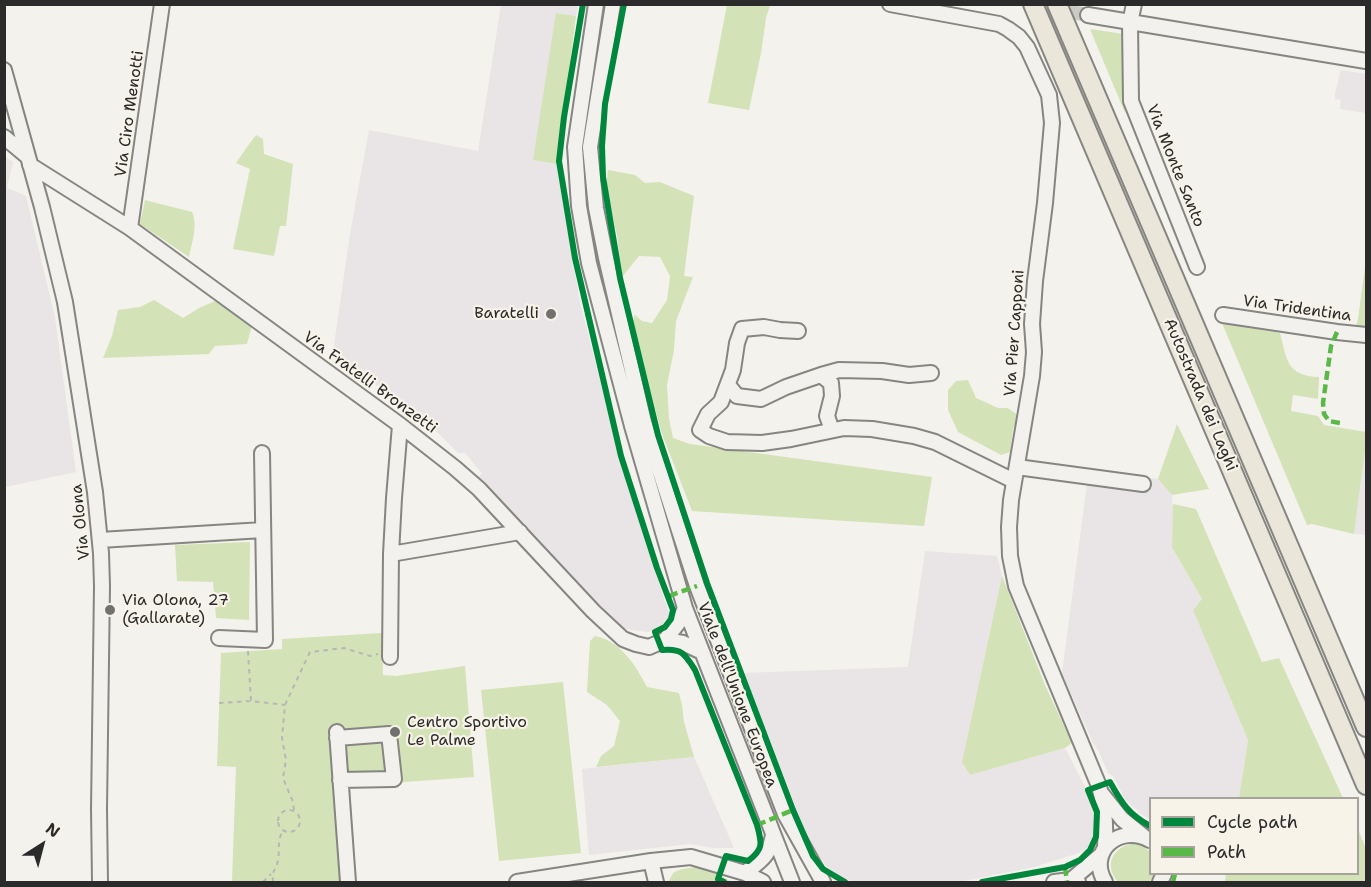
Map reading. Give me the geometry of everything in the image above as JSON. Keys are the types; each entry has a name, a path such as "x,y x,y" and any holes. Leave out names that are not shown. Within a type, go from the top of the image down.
{"highway":[{"name":"Autostrada dei Laghi","path":"1033,4 1366,784"},
{"name":"Autostrada dei Laghi","path":"1058,4 1366,727"}],"street":[{"name":"Via Ciro Menotti","path":"130,228 162,4"},
{"name":"Viale dell'Unione Europea","path":"596,4 575,147 579,206 589,263 629,415 685,608 792,882"},
{"name":"Viale dell'Unione Europea","path":"613,4 590,147 596,208 644,422 697,586 785,814 823,882"},
{"name":"Via Pier Capponi","path":"890,4 999,24 1008,29 1027,47 1049,95 1052,123 1035,281 1032,376 1011,500 1010,556 1016,586 1100,792 1105,818 1104,851 1100,866 1105,882"},
{"name":"Via Monte Santo","path":"1134,4 1130,23 1131,101 1197,267"},
{"path":"1088,15 1366,61"},
{"name":"Via Olona","path":"4,70 42,207 65,302 95,492 102,596 100,882"},
{"name":"Via Fratelli Bronzetti","path":"4,137 28,161 130,228 400,425 455,468 479,489 600,618 623,639 649,646 665,640 683,643 702,652"},
{"name":"Via Tridentina","path":"1223,315 1337,332 1366,334"},
{"path":"798,331 764,327 742,329 737,343 733,370 721,402 708,414 700,430 709,436 727,442 762,444 844,428 872,429 914,436 1015,474 1143,484"},
{"path":"728,385 737,396 760,399 786,387 839,370 882,371 909,375 931,373"},
{"path":"821,375 831,383 832,396 827,416 832,430"},
{"path":"390,655 391,554 400,425"},
{"path":"219,638 265,640 262,453"},
{"path":"100,540 263,530"},
{"path":"391,554 520,532"},
{"path":"665,640 679,622 685,608"},
{"path":"340,780 394,779 389,734 337,735 340,780 348,882"},
{"name":"Via Pier Capponi","path":"1100,792 1122,819 1147,838"},
{"name":"Via Pier Capponi","path":"1104,851 1113,840 1123,835 1133,834 1147,838"},
{"path":"749,878 771,849 773,835"},
{"path":"1054,882 1076,881 1104,851"},
{"path":"517,882 691,857 764,882"},
{"path":"651,861 656,882"}],"path":[{"path":"247,639 251,701"},
{"path":"294,810 284,810 278,817 281,829 287,832 294,831 301,823 283,778 286,760 282,738 285,705 310,652 344,648 370,656 390,655"},
{"path":"219,703 251,701 285,705"},
{"path":"263,882 278,864 279,836 284,830"},
{"path":"272,873 273,882"}],"shaded area":[{"path":"501,5 578,5 576,16 557,13 534,160 557,164 580,303 622,464 670,616 662,626 648,632 619,628 490,492 478,477 482,473 465,453 458,453 439,434 367,378 366,372 340,366 332,359 350,234 369,130 478,151"},
{"path":"1341,70 1366,74 1366,113 1340,109 1341,100 1335,99 1335,94"},
{"path":"4,156 13,162 7,188 26,196 55,318 76,472 5,487"},
{"path":"1366,443 1366,535 1354,534"},
{"path":"1089,469 1158,479 1172,495 1172,549 1202,599 1193,610 1248,740 1239,797 1149,797 1149,818 1144,816 1126,801 1113,776 1108,773 1062,673"},
{"path":"925,551 997,556 1002,576 962,762 970,775 1065,748 1095,812 1097,833 1085,851 1034,867 959,882 853,882 826,866 809,841 744,673 908,667"},
{"path":"694,757 734,848 714,848 690,844 589,855 582,769"}],"green space":[{"path":"727,5 770,5 749,110 708,103"},
{"path":"556,13 576,16 557,164 533,160"},
{"path":"1090,29 1124,34 1125,113"},
{"path":"256,135 263,139 264,154 293,164 286,226 280,226 274,256 233,249 250,169 236,163"},
{"path":"608,170 635,175 645,183 660,182 694,196 684,276 693,277 676,321 674,350 667,385 669,419 673,438 690,444 932,477 924,526 692,511 662,434 632,324 635,315 642,321 652,323 667,300 670,276 660,257 639,256 622,277 617,235 606,187"},
{"path":"145,200 192,212 194,228 189,257 140,224"},
{"path":"1365,267 1366,341 1352,341 1358,319"},
{"path":"154,300 183,318 215,301 252,325 247,344 215,346 209,354 103,358 112,336 118,310 140,307"},
{"path":"1222,323 1280,333 1287,358 1294,369 1308,376 1319,377 1318,399 1293,395 1291,411 1318,416 1324,425 1366,432 1354,534 1312,524 1307,525"},
{"path":"968,380 976,398 998,408 1008,408 1019,416 1013,429 1010,452 1001,455 958,432 948,410 948,390 956,381"},
{"path":"1177,424 1209,489 1172,495 1158,479"},
{"path":"1173,504 1196,509 1262,662 1279,658 1343,797 1239,797 1248,740 1193,610 1202,599 1172,548"},
{"path":"250,542 249,620 216,618 213,582 177,581 175,545"},
{"path":"1002,576 1045,685 1072,743 1065,748 970,775 962,762"},
{"path":"382,633 383,675 396,676 465,666 474,777 350,786 356,882 232,882 236,767 217,766 221,653 282,649 282,639"},
{"path":"595,636 613,643 620,649 633,663 647,687 679,693 694,757 596,767 601,756 614,746 620,721 607,705 587,692 590,641"},
{"path":"563,682 581,853 499,861 481,690"},
{"path":"1359,832 1366,849 1366,882 1225,882 1226,875 1359,875"},
{"path":"1135,843 1149,851 1149,875 1154,875 1149,882 1118,882 1114,876 1111,869 1113,857 1116,852"},
{"path":"697,867 732,882 668,882 674,872"}],"tunnel":[{"path":"1028,5 1088,15"}],"marked path":[{"path":"1337,332 1331,346 1323,403 1324,414 1329,421 1340,423"},
{"path":"669,596 697,586"},
{"path":"757,825 793,810"},
{"path":"1065,867 1067,882"},
{"path":"1173,882 1175,875"}],"cycle path":[{"path":"583,4 559,161 575,258 621,456 673,610 671,619 665,627 655,632 662,650 679,651 695,670 760,837 759,849 748,861 726,856 718,879 724,882"},
{"path":"624,4 605,104 602,146 603,177 620,278 658,435 707,583 793,810 813,856 823,869 845,882"},
{"path":"982,882 1065,867 1080,860 1090,850 1096,837 1097,812 1088,790 1110,782 1126,807 1149,825"}],"place":[{"name":"Baratelli","path":"551,314"},
{"name":"Via Olona, 27 (Gallarate)","path":"110,610"},
{"name":"Centro Sportivo Le Palme","path":"395,732"}]}
